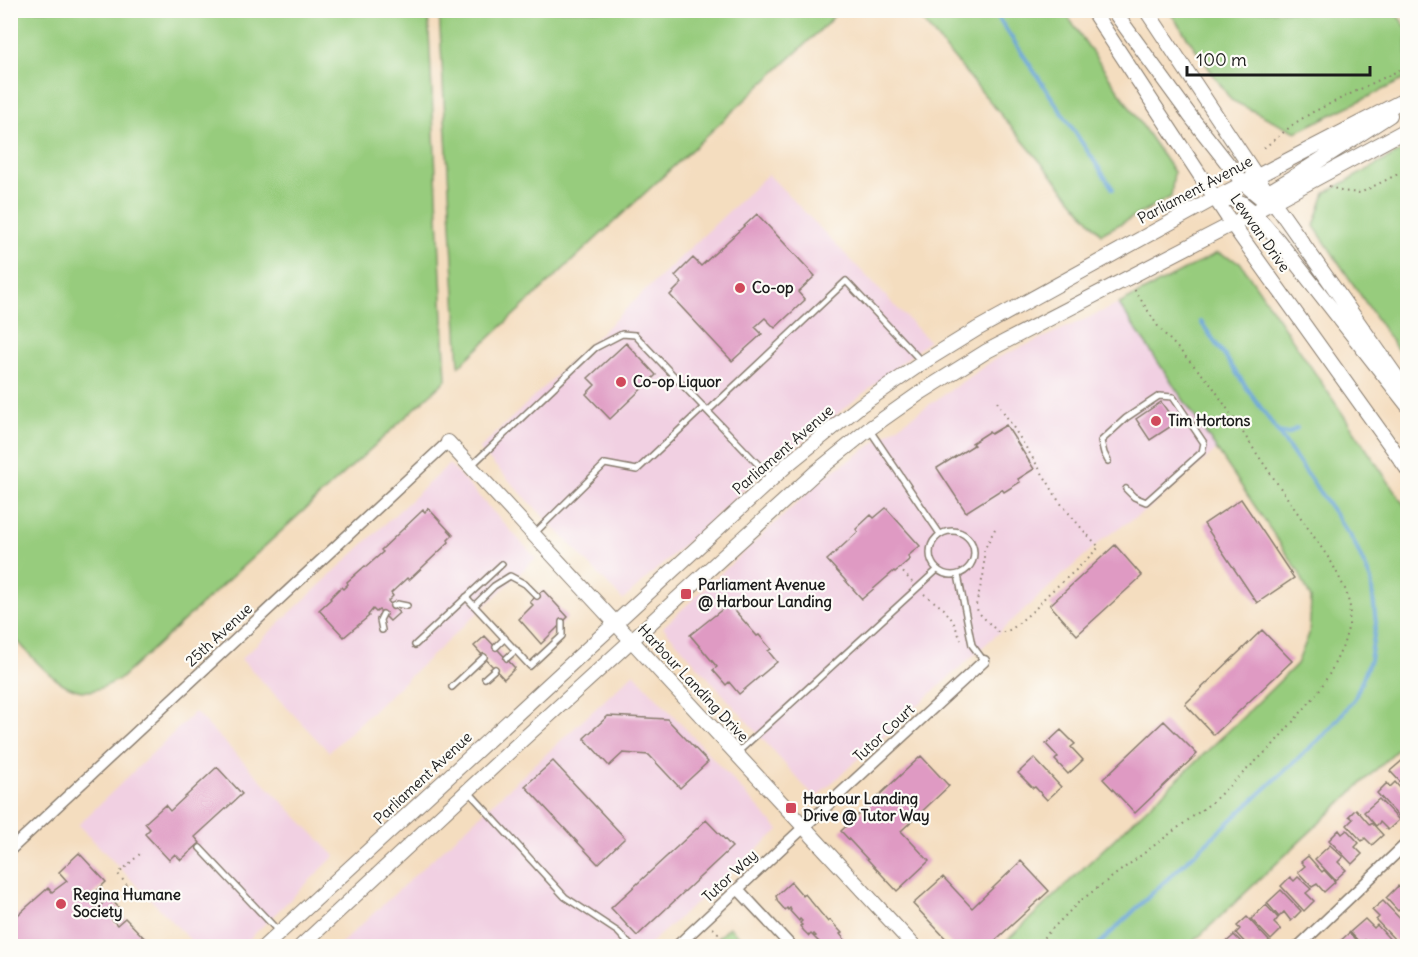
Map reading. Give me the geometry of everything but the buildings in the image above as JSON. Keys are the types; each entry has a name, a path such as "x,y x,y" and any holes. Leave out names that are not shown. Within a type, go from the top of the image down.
{"main road":[{"name":"Lewvan Drive","path":"1092,10 1232,224 1407,470"},
{"path":"1113,10 1191,117 1243,183 1267,197"},
{"name":"Lewvan Drive","path":"1146,10 1256,176 1267,197 1407,393"},
{"name":"Parliament Avenue","path":"265,946 788,464 861,405 977,328 1256,176 1407,98"},
{"path":"301,946 631,640 816,472 869,429 920,393 987,351 1232,224 1300,173 1407,104"},
{"path":"1357,156 1384,133 1407,120"},
{"path":"1267,197 1317,178 1407,129"},
{"path":"1215,198 1232,199 1251,210 1277,239 1407,406"},
{"name":"Harbour Landing Drive","path":"448,442 914,946"}],"street":[{"name":"25th Avenue","path":"10,850 448,442"},
{"name":"Tutor Court","path":"804,827 984,661"},
{"name":"Tutor Way","path":"676,946 804,827"},
{"path":"1299,946 1407,842"},
{"path":"738,889 790,946"}],"lane":[{"path":"534,534 605,464 637,470 846,281 922,363"},
{"path":"471,466 595,348 622,334 635,335 772,479"},
{"path":"1108,461 1101,441 1126,418 1159,396 1173,397 1204,443 1202,452 1146,502 1134,497 1126,489"},
{"path":"869,429 940,534"},
{"path":"948,531 960,532 972,542 974,560 966,571 958,575 945,575 937,570 931,560 930,549 940,534 948,531"},
{"path":"415,645 502,564"},
{"path":"736,754 937,570"},
{"path":"958,575 972,645 984,661"},
{"path":"474,606 494,586 510,576 525,584 537,596"},
{"path":"466,597 530,666 562,636 562,622"},
{"path":"393,606 397,604 407,606"},
{"path":"381,630 380,620 383,614"},
{"path":"496,647 505,638"},
{"path":"507,658 516,650"},
{"path":"452,687 484,657"},
{"path":"485,678 495,669"},
{"path":"468,791 564,897 618,932 631,946"},
{"path":"200,848 280,933"}],"path":[{"path":"1264,148 1313,112 1407,66"},
{"path":"1317,178 1341,191 1360,193 1407,169"},
{"path":"1035,946 1080,901 1211,803 1272,746 1316,695 1343,646 1349,625 1350,607 1346,591 1332,563 1211,384 1159,328 1127,279"},
{"path":"995,529 984,550 984,572 975,605 978,612 998,632 1012,629 1099,547 1058,500 996,400"},
{"path":"899,568 929,599 944,609 962,640 972,645"},
{"path":"127,885 118,874 141,853"},
{"path":"705,920 718,933 715,946"}],"shaded area":[{"path":"768,174 929,341 757,478 623,600 479,449"},
{"path":"1119,304 1217,449 1148,509 1104,538 815,798 663,627 825,477 995,359"},
{"path":"449,464 536,558 329,752 241,659"},
{"path":"634,673 779,830 647,946 338,946"},
{"path":"195,712 335,856 242,946 196,946 78,825"}],"green space":[{"path":"11,10 428,11 446,380 120,679 89,691 74,689 53,677 11,634"},
{"path":"439,10 837,11 830,21 459,366"},
{"path":"914,11 1064,11 1174,172 1171,197 1101,234"},
{"path":"1169,11 1394,11 1407,28 1407,78 1296,132 1231,100"},
{"path":"1407,148 1407,364 1314,226 1325,193"},
{"path":"1217,253 1240,262 1407,509 1407,738 1189,946 1001,946 1297,664 1309,634 1311,599 1299,572 1119,304"},
{"path":"729,927 750,946 709,946"}],"waterway":[{"path":"993,10 1113,189"},
{"path":"1097,946 1330,729 1355,698 1370,660 1376,623 1371,580 1353,540 1201,322"},
{"path":"1278,432 1288,434 1297,428"}],"place":[{"name":"Co-op","path":"740,288"},
{"name":"Co-op Liquor","path":"621,382"},
{"name":"Tim Hortons","path":"1156,421"},
{"name":"Parliament Avenue @ Harbour Landing","path":"686,594"},
{"name":"Harbour Landing Drive @ Tutor Way","path":"791,808"},
{"name":"Regina Humane Society","path":"61,904"}]}
